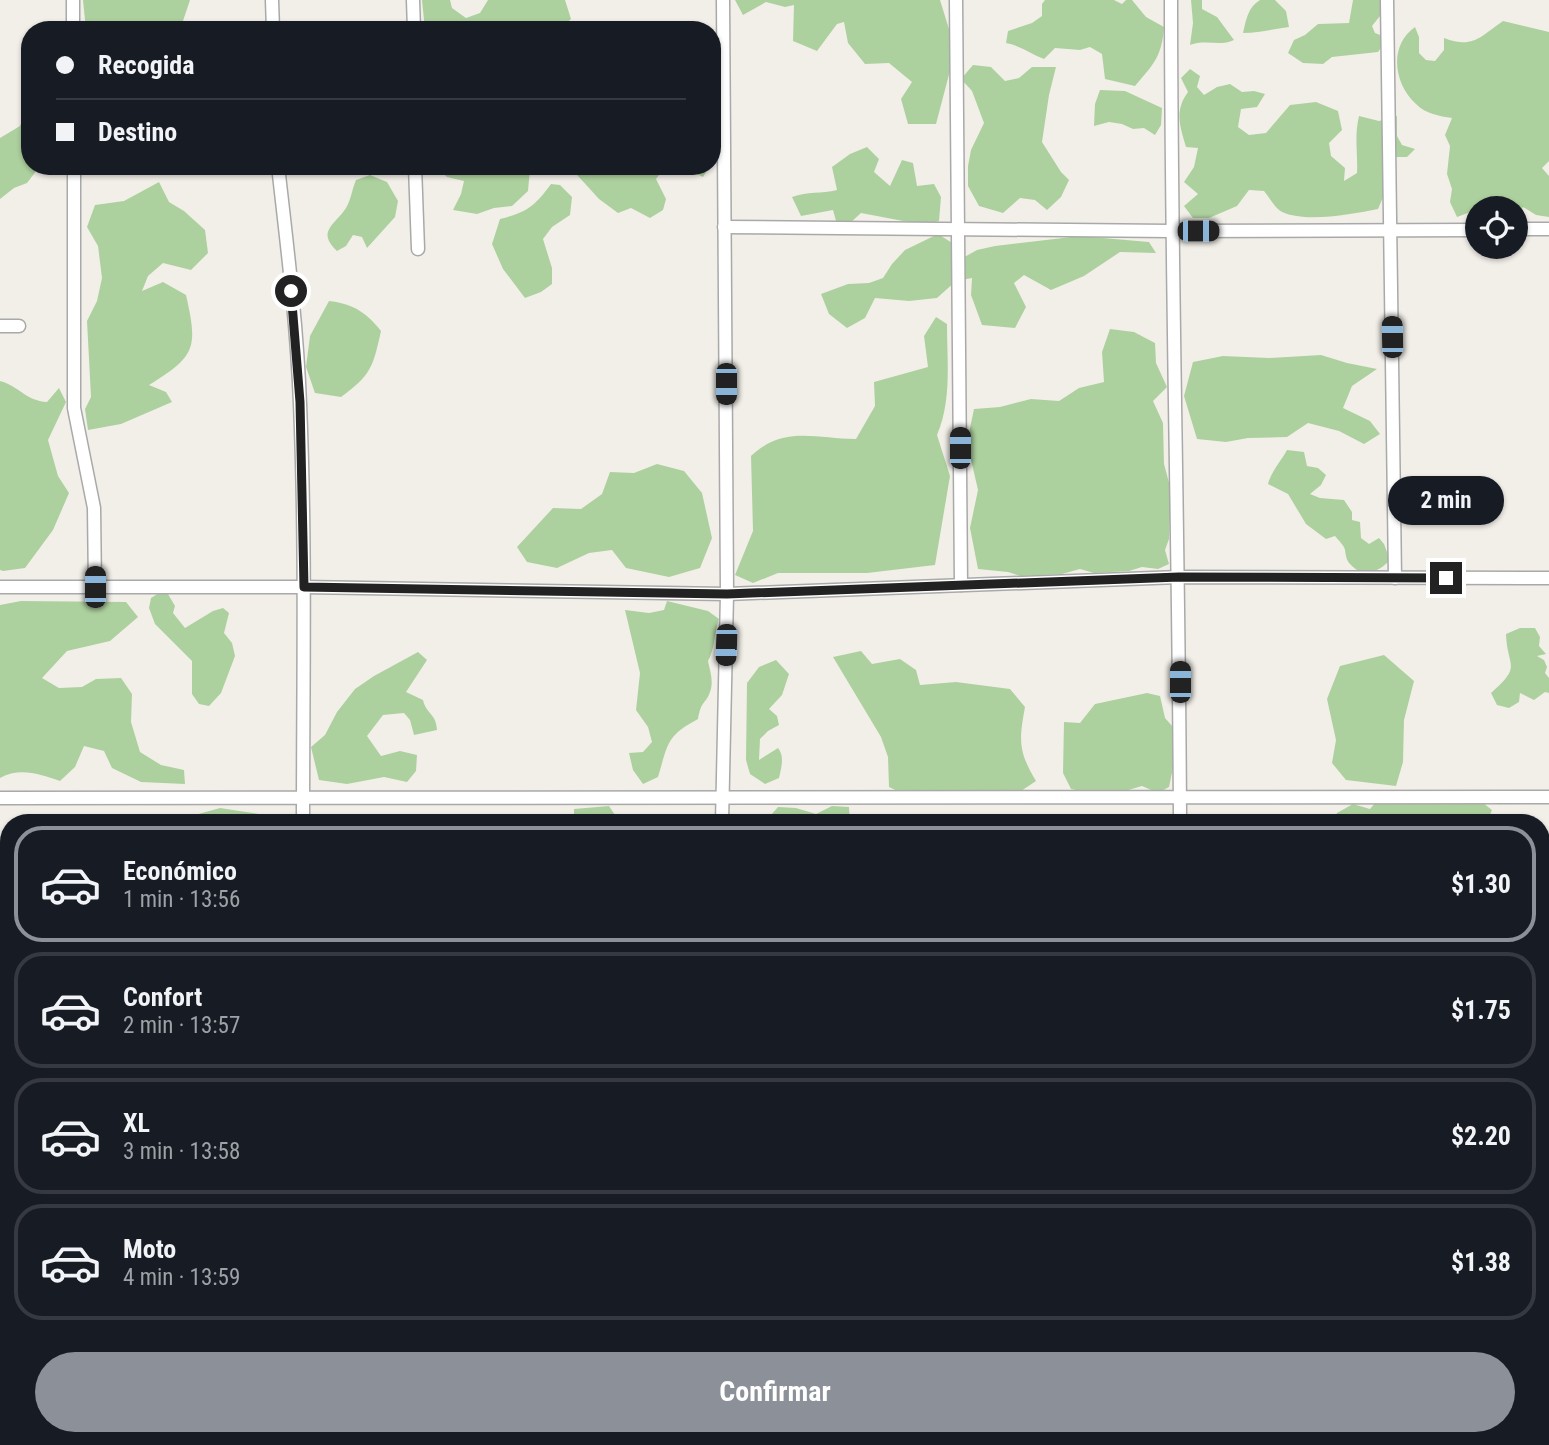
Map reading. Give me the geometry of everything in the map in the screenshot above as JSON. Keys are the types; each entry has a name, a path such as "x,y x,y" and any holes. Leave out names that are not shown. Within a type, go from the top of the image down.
{"street":[{"path":"73,0 73,21"},
{"path":"272,0 273,21"},
{"path":"413,0 414,21"},
{"path":"722,814 727,594 723,0"},
{"path":"956,0 961,585"},
{"path":"1171,0 1171,231 1179,577 1181,814"},
{"path":"1387,0 1395,578"},
{"path":"74,175 74,408 94,508 95,587"},
{"path":"279,175 300,402 304,587 303,814"},
{"path":"415,175 418,249"},
{"path":"724,227 1171,231 1465,230"},
{"path":"1528,229 1549,229"},
{"path":"0,326 19,326"},
{"path":"0,587 304,587 727,594 1179,577 1549,578"},
{"path":"0,798 1549,797"}],"green space":[{"path":"83,0 190,0 183,21 85,21"},
{"path":"422,0 450,0 452,8 466,18 480,13 488,0 565,0 571,19 569,21 424,21"},
{"path":"735,0 940,0 953,42 951,67 936,124 908,124 901,99 912,82 889,63 865,64 848,43 844,22 837,24 817,51 793,41 794,5 785,7 766,2 743,15"},
{"path":"1045,0 1114,0 1122,4 1126,0 1132,0 1146,17 1164,27 1156,59 1135,86 1105,79 1102,54 1090,47 1080,50 1055,48 1044,59 1006,43 1008,31 1032,23 1042,16 1042,4"},
{"path":"1191,0 1202,0 1202,9 1217,17 1234,40 1190,45 1193,23"},
{"path":"1260,0 1275,0 1286,11 1289,27 1243,33 1250,10"},
{"path":"1353,0 1380,0 1384,11 1372,26 1375,33 1388,38 1378,52 1332,57 1323,64 1303,63 1288,53 1294,40 1318,24 1349,23"},
{"path":"1503,21 1549,32 1549,161 1542,168 1549,176 1549,217 1536,215 1528,210 1528,196 1465,196 1465,214 1457,217 1450,202 1452,189 1447,174 1450,146 1445,135 1452,118 1424,110 1402,86 1397,64 1398,54 1401,44 1415,27 1419,37 1419,53 1426,60 1435,61 1444,50 1444,38 1469,42"},
{"path":"973,65 991,67 1005,81 1019,78 1032,67 1056,67 1042,142 1069,180 1061,197 1047,210 1035,200 1020,198 1003,213 979,206 968,186 971,150 984,123 972,91 961,79"},
{"path":"1190,69 1200,76 1197,87 1204,95 1217,87 1230,84 1242,92 1265,94 1257,107 1241,109 1238,127 1249,135 1266,133 1290,105 1316,102 1338,111 1342,130 1329,143 1331,156 1345,168 1344,181 1357,173 1356,138 1359,116 1379,121 1397,116 1397,136 1402,145 1415,149 1407,157 1392,157 1384,195 1378,209 1304,217 1282,212 1264,191 1249,190 1237,206 1209,218 1193,218 1184,206 1198,194 1184,182 1194,167 1198,148 1186,147 1180,119 1181,106 1188,92 1181,78"},
{"path":"1100,90 1125,91 1162,108 1161,125 1155,135 1144,128 1133,129 1109,122 1094,126 1095,104"},
{"path":"21,124 21,175 33,175 27,183 14,188 0,199 0,138"},
{"path":"867,147 879,159 874,172 890,186 902,160 913,163 917,186 934,184 941,197 939,221 924,225 861,213 850,223 836,221 833,210 801,216 792,197 837,190 832,167 850,154"},
{"path":"370,175 387,182 398,201 395,217 367,248 362,237 353,235 346,246 337,251 328,238 330,228 346,208 356,180"},
{"path":"445,175 529,175 528,191 512,206 477,214 453,210 464,181"},
{"path":"577,175 659,175 656,179 666,199 663,210 650,218 631,208 618,213 599,199"},
{"path":"159,182 169,202 184,211 205,230 208,253 191,270 163,263 148,276 142,291 163,282 186,295 192,327 190,349 176,366 149,385 166,392 172,402 121,424 88,430 85,409 91,397 87,321 97,301 102,278 98,246 87,227 95,205 124,201"},
{"path":"551,184 560,185 572,197 570,215 552,227 543,239 552,268 552,284 525,298 503,269 492,244 500,219 529,208"},
{"path":"938,234 957,246 959,260 977,250 995,246 1080,236 1149,242 1156,253 1120,252 1084,276 1051,290 1024,275 1014,283 1026,307 1015,328 982,325 971,295 972,278 956,281 937,298 909,301 875,298 865,318 847,328 829,314 821,294 848,284 869,283 883,278 905,250"},
{"path":"329,301 358,310 381,331 376,353 365,376 341,397 315,393 306,367 310,336"},
{"path":"936,317 947,324 947,394 937,435 950,476 935,565 867,573 778,573 753,583 735,575 753,531 751,456 763,446 788,437 856,439 875,406 874,382 928,367 924,336"},
{"path":"1110,329 1134,332 1155,343 1156,363 1167,387 1153,401 1163,423 1164,464 1171,490 1169,539 1165,550 1169,564 1158,569 1142,567 1129,571 1094,573 1080,569 1062,574 1020,576 978,569 970,528 978,490 967,442 974,409 1000,407 1031,399 1059,401 1079,388 1104,382 1102,352"},
{"path":"1321,355 1377,369 1352,386 1343,408 1370,421 1380,434 1364,444 1339,431 1308,423 1287,437 1248,438 1226,442 1197,439 1184,396 1193,362 1223,356 1269,358"},
{"path":"0,381 33,399 47,402 59,388 66,402 48,440 58,476 69,493 53,530 25,568 3,571 0,570"},
{"path":"1287,450 1304,452 1307,466 1318,468 1326,475 1321,485 1310,494 1320,498 1344,500 1352,512 1352,520 1360,522 1361,538 1369,544 1379,538 1384,544 1390,560 1386,564 1372,572 1356,569 1346,558 1344,548 1335,536 1326,539 1306,524 1288,494 1268,484"},
{"path":"657,464 684,471 702,493 712,538 700,568 669,577 626,568 612,550 589,553 557,568 527,562 517,547 553,508 581,509 602,494 610,472 634,473"},
{"path":"159,593 168,594 175,606 173,613 185,628 213,611 223,608 229,613 224,633 232,643 235,656 221,693 209,706 199,704 192,694 192,661 155,624 149,608 151,598"},
{"path":"21,601 126,602 138,617 110,641 67,651 42,678 59,688 82,687 96,679 121,678 132,694 131,722 140,752 161,765 184,770 185,784 141,782 112,768 104,751 84,746 75,767 60,781 22,772 0,778 0,605"},
{"path":"667,601 708,611 719,619 708,661 711,688 698,719 680,731 670,742 658,777 643,784 633,770 629,753 643,752 652,742 648,727 636,710 640,673 625,610 649,613 664,610"},
{"path":"1520,628 1535,628 1540,637 1539,646 1546,654 1537,656 1544,660 1547,667 1545,673 1549,678 1549,693 1545,692 1534,700 1520,693 1519,702 1509,708 1497,705 1491,693 1510,671 1506,634"},
{"path":"861,651 872,664 900,659 916,670 920,685 956,682 1010,689 1025,707 1023,753 1036,781 1021,791 979,791 960,801 912,798 889,787 888,757 881,737 833,657"},
{"path":"418,652 427,660 406,692 423,700 435,720 437,730 414,735 410,720 404,713 383,715 367,736 381,756 400,751 417,755 416,771 407,782 384,777 347,784 319,780 311,747 325,735 337,712 355,689"},
{"path":"1384,655 1414,681 1404,720 1403,762 1396,786 1346,780 1332,763 1336,740 1327,699 1340,666"},
{"path":"776,660 789,674 782,695 769,709 777,716 779,725 760,739 759,760 778,748 782,763 779,778 765,784 750,774 746,760 747,683 759,667"},
{"path":"1147,693 1160,696 1165,718 1180,735 1169,787 1158,793 1142,786 1108,796 1071,789 1063,773 1064,722 1080,723 1095,704"},
{"path":"1380,797 1483,803 1492,810 1490,814 1337,814 1353,804 1370,809"},
{"path":"609,806 614,814 574,814 574,809"},
{"path":"832,806 849,807 849,814 816,814"},
{"path":"778,807 796,808 816,814 772,814"},
{"path":"220,808 259,814 199,814"}],"route":[{"path":"291,291 300,402 304,587 727,594 1179,577 1446,578"}]}
